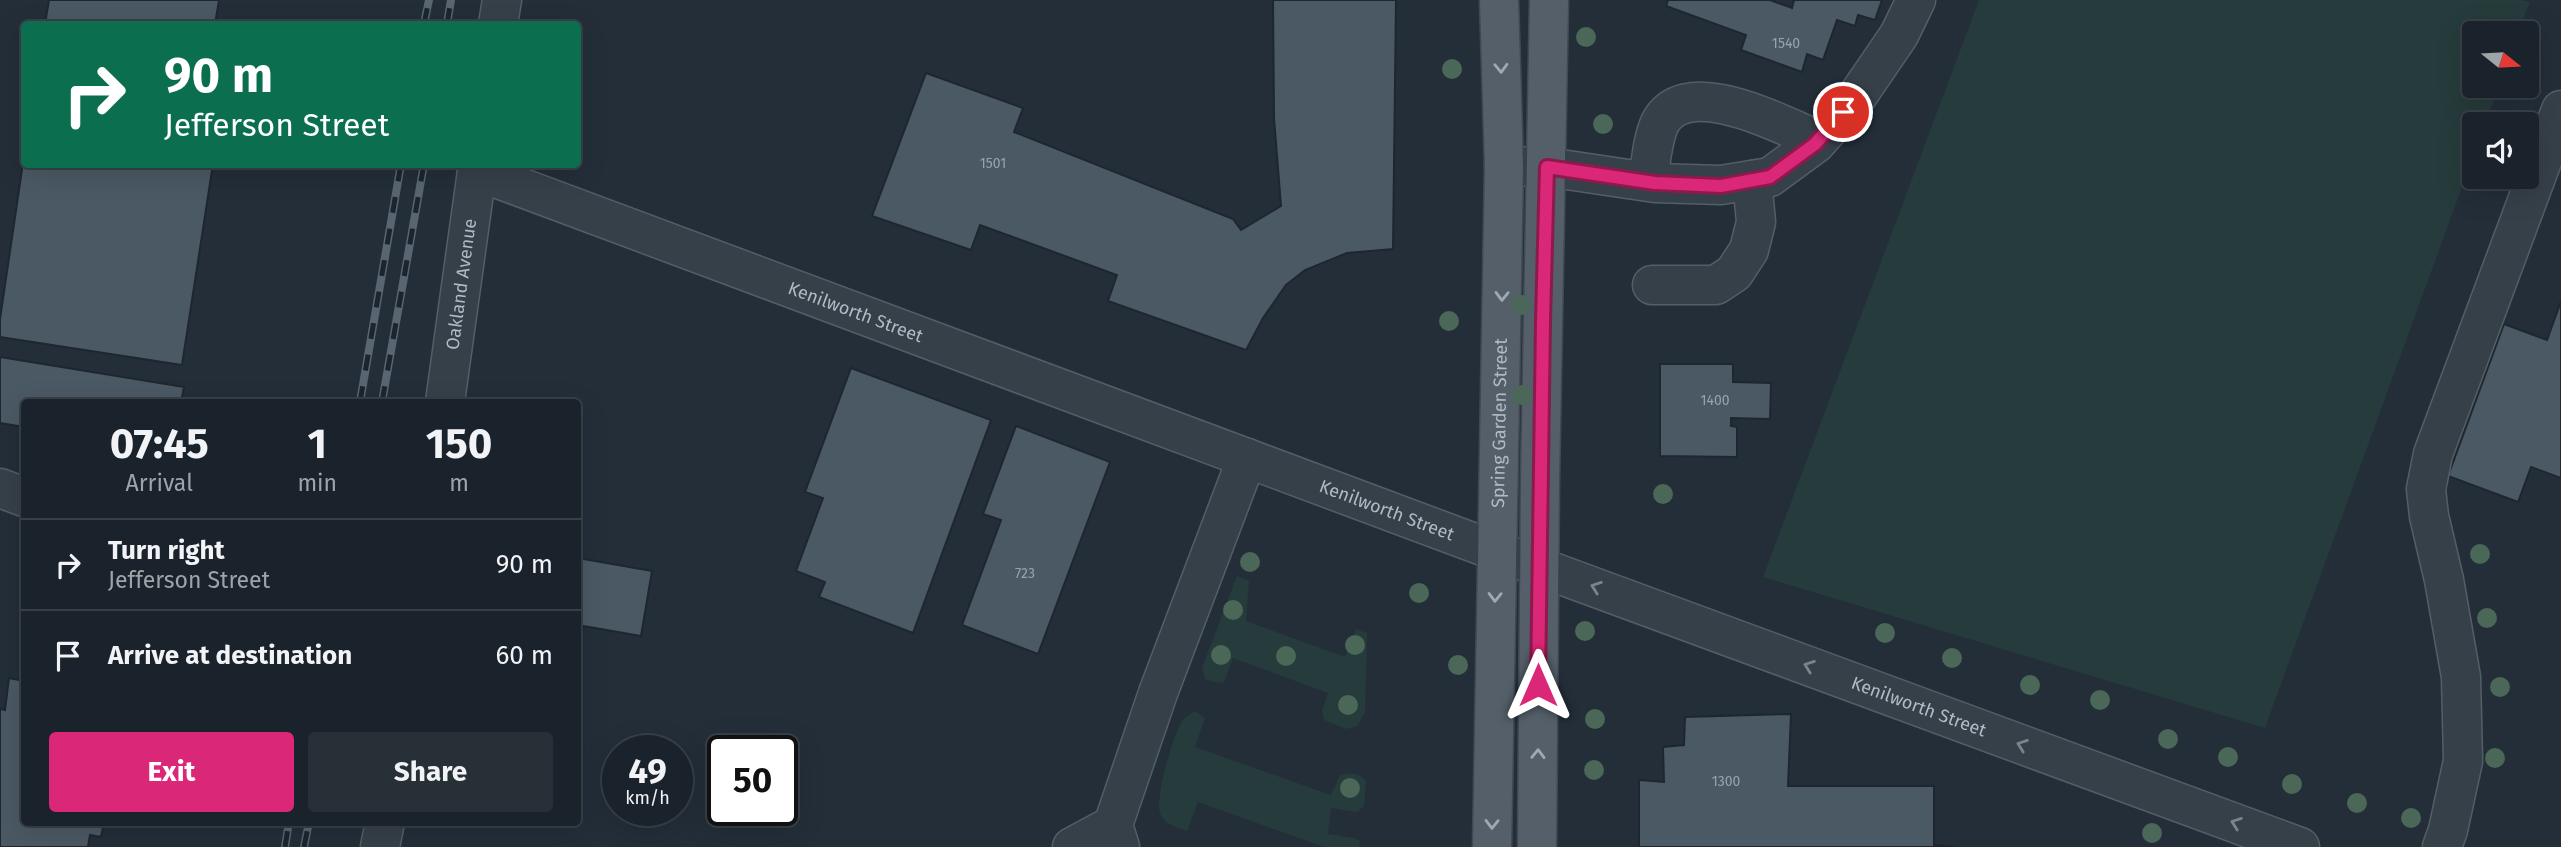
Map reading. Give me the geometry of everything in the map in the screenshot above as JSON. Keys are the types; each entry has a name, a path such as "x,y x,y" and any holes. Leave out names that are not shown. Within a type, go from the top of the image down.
{"main road":[{"name":"Spring Garden Street","path":"1492,847 1504,166 1499,0"},
{"path":"1537,847 1549,0"}],"street":[{"path":"498,21 502,0"},
{"path":"1504,166 1547,167 1648,181 1721,186 1770,177 1815,144 1856,98 1899,35 1916,0"},
{"path":"1648,181 1661,122 1672,110 1687,102 1714,101 1818,140"},
{"path":"2442,847 2463,761 2461,677 2426,489 2433,454 2561,110"},
{"name":"Kenilworth Street","path":"477,168 1496,551 2300,847"},
{"name":"Oakland Avenue","path":"445,399 477,168"},
{"path":"1652,285 1716,285 1734,273 1749,250 1756,222 1752,180"},
{"path":"1072,847 1116,836 1158,693 1247,458"},
{"path":"0,488 21,496"},
{"path":"380,847 384,826"}],"green space":[{"path":"1979,0 2530,2 2523,21 2462,21 2462,98 2495,98 2489,112 2462,112 2462,187 2265,728 1763,577"},
{"path":"1237,576 1249,581 1246,621 1345,657 1356,629 1367,633 1365,713 1357,726 1346,729 1324,720 1322,711 1328,693 1233,658 1224,682 1205,679 1202,668"},
{"path":"1195,711 1205,718 1195,747 1331,795 1340,775 1354,774 1364,778 1364,806 1357,812 1331,808 1328,834 1354,838 1360,841 1359,847 1324,847 1198,802 1187,831 1164,820 1159,805 1166,766 1182,721"}],"building":[{"path":"49,0 219,0 216,21 46,21"},
{"path":"1273,0 1396,0 1393,249 1347,253 1305,270 1286,285 1263,318 1246,350 1108,301 1117,275 980,225 971,250 872,216 926,73 1023,108 1014,132 1233,219 1241,230 1281,206 1274,118"},
{"path":"1668,0 1770,0 1792,8 1794,0 1882,0 1875,20 1858,15 1855,26 1837,20 1823,60 1807,54 1802,72 1741,50 1746,35 1666,6"},
{"path":"22,168 212,168 182,365 0,337 0,319"},
{"path":"2561,301 2561,478 2531,467 2518,502 2448,476 2504,324 2547,340"},
{"path":"0,357 184,387 182,399 21,399 21,426 0,423"},
{"path":"1660,364 1733,364 1733,382 1771,383 1770,419 1731,418 1731,426 1737,427 1737,457 1660,456"},
{"path":"851,368 991,420 913,633 819,597 825,582 796,571 823,498 805,492"},
{"path":"1016,426 1110,462 1038,654 962,625 1001,520 983,514"},
{"path":"581,559 652,571 641,636 583,626 581,640"},
{"path":"9,678 21,680 21,826 103,826 101,837 90,835 88,847 0,847 0,709 5,710"},
{"path":"1791,714 1788,786 1934,786 1934,845 1954,847 1639,847 1639,780 1664,782 1663,747 1684,745 1685,717"}],"railway":[{"path":"425,21 429,0"},
{"path":"448,21 451,0"},
{"path":"361,399 400,168"},
{"path":"383,399 423,168"},
{"path":"285,847 288,826"},
{"path":"304,847 308,826"}],"route":[{"path":"1538,685 1547,167 1655,183 1721,186 1770,177 1815,144 1843,112"}]}
